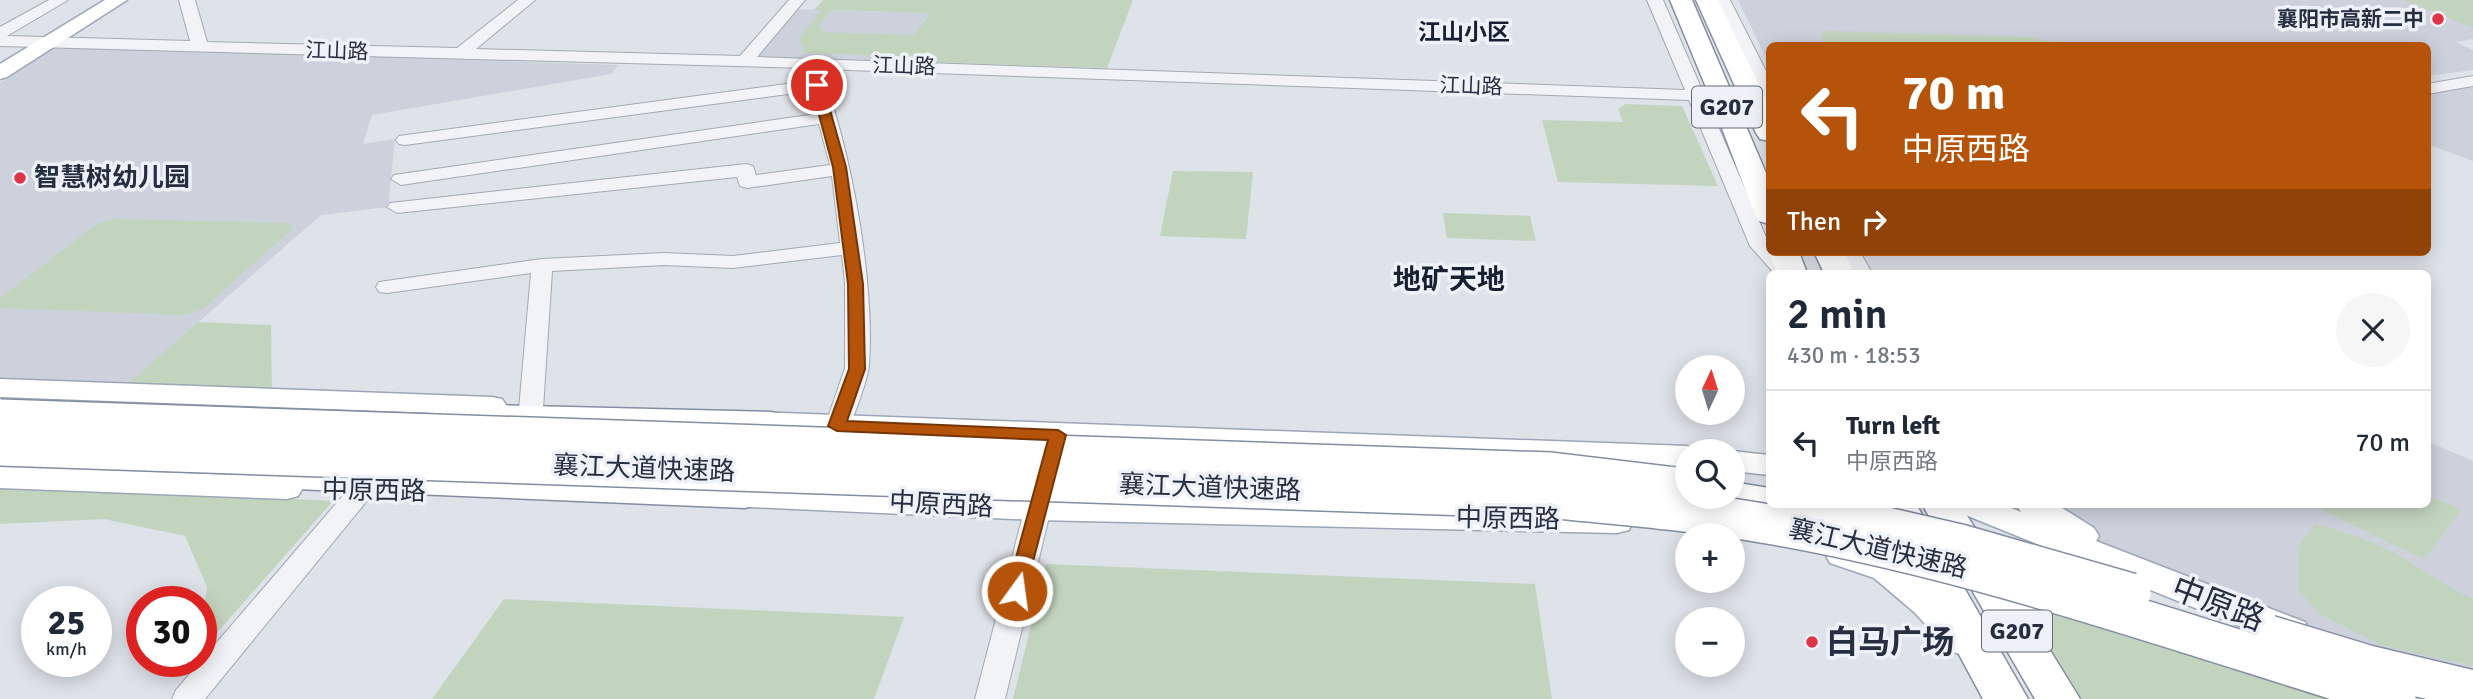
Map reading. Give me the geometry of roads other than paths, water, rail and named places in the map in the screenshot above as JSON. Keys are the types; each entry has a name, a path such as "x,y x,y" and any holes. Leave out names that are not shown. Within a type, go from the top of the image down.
{"highway":[{"name":"G207","path":"1681,0 1713,93 1766,208"},
{"name":"G207","path":"1707,0 1763,93 1766,113"},
{"path":"0,402 771,423"},
{"name":"襄江大道快速路","path":"0,419 1551,472 1675,488"},
{"name":"襄江大道快速路","path":"0,446 1544,498 1670,510 1769,524 1908,554 2073,600 2396,699"},
{"path":"0,464 745,495"},
{"name":"襄江大道快速路","path":"1734,510 1766,502"},
{"name":"襄江大道快速路","path":"1807,508 1991,550 2368,665 2473,690"},
{"name":"G207","path":"1899,508 1996,682"},
{"name":"G207","path":"1943,508 2058,699"},
{"path":"2182,612 2339,699"}],"main road":[{"path":"0,59 96,0"},
{"path":"0,73 118,0"},
{"path":"0,388 531,409 771,423 1058,435 1675,454"},
{"path":"1745,453 1766,453"},
{"path":"1745,462 1766,465"},
{"name":"中原西路","path":"0,477 361,491 745,495 1037,509 1734,510 1923,550"},
{"name":"中原路","path":"1977,508 2182,612 2379,699"},
{"path":"2038,508 2093,543 2182,612"},
{"path":"1734,510 1803,541 1886,569 1926,603 1996,682"},
{"name":"中原路","path":"1923,550 2182,612 2468,699"},
{"path":"2031,655 2024,613 2042,600 2060,597 2182,612"}],"street":[{"path":"0,34 60,0"},
{"path":"187,0 200,47"},
{"path":"460,54 527,0"},
{"path":"744,61 797,0"},
{"path":"1656,0 1713,93 1759,246 1766,253"},
{"path":"1722,0 1763,93"},
{"path":"0,16 30,17"},
{"path":"0,41 28,42"},
{"name":"江山路","path":"28,42 1763,93"},
{"path":"811,63 840,169 856,284 857,369 837,426"},
{"path":"2431,79 2473,73"},
{"path":"2431,88 2473,81"},
{"path":"405,140 817,85"},
{"path":"401,179 826,118"},
{"path":"397,207 746,170 747,182 840,169"},
{"path":"387,287 542,265 664,259 733,262 851,248"},
{"path":"1769,256 1783,270"},
{"path":"531,409 542,265"},
{"path":"990,699 1058,435"},
{"path":"187,699 361,491"}],"place":[{"name":"襄阳市高新二中","path":"2438,19"},
{"name":"智慧树幼儿园","path":"20,178"},
{"name":"白马广场","path":"1812,642"}],"district":[{"name":"江山小区","path":"1464,32"},
{"name":"地矿天地","path":"1449,280"}]}
